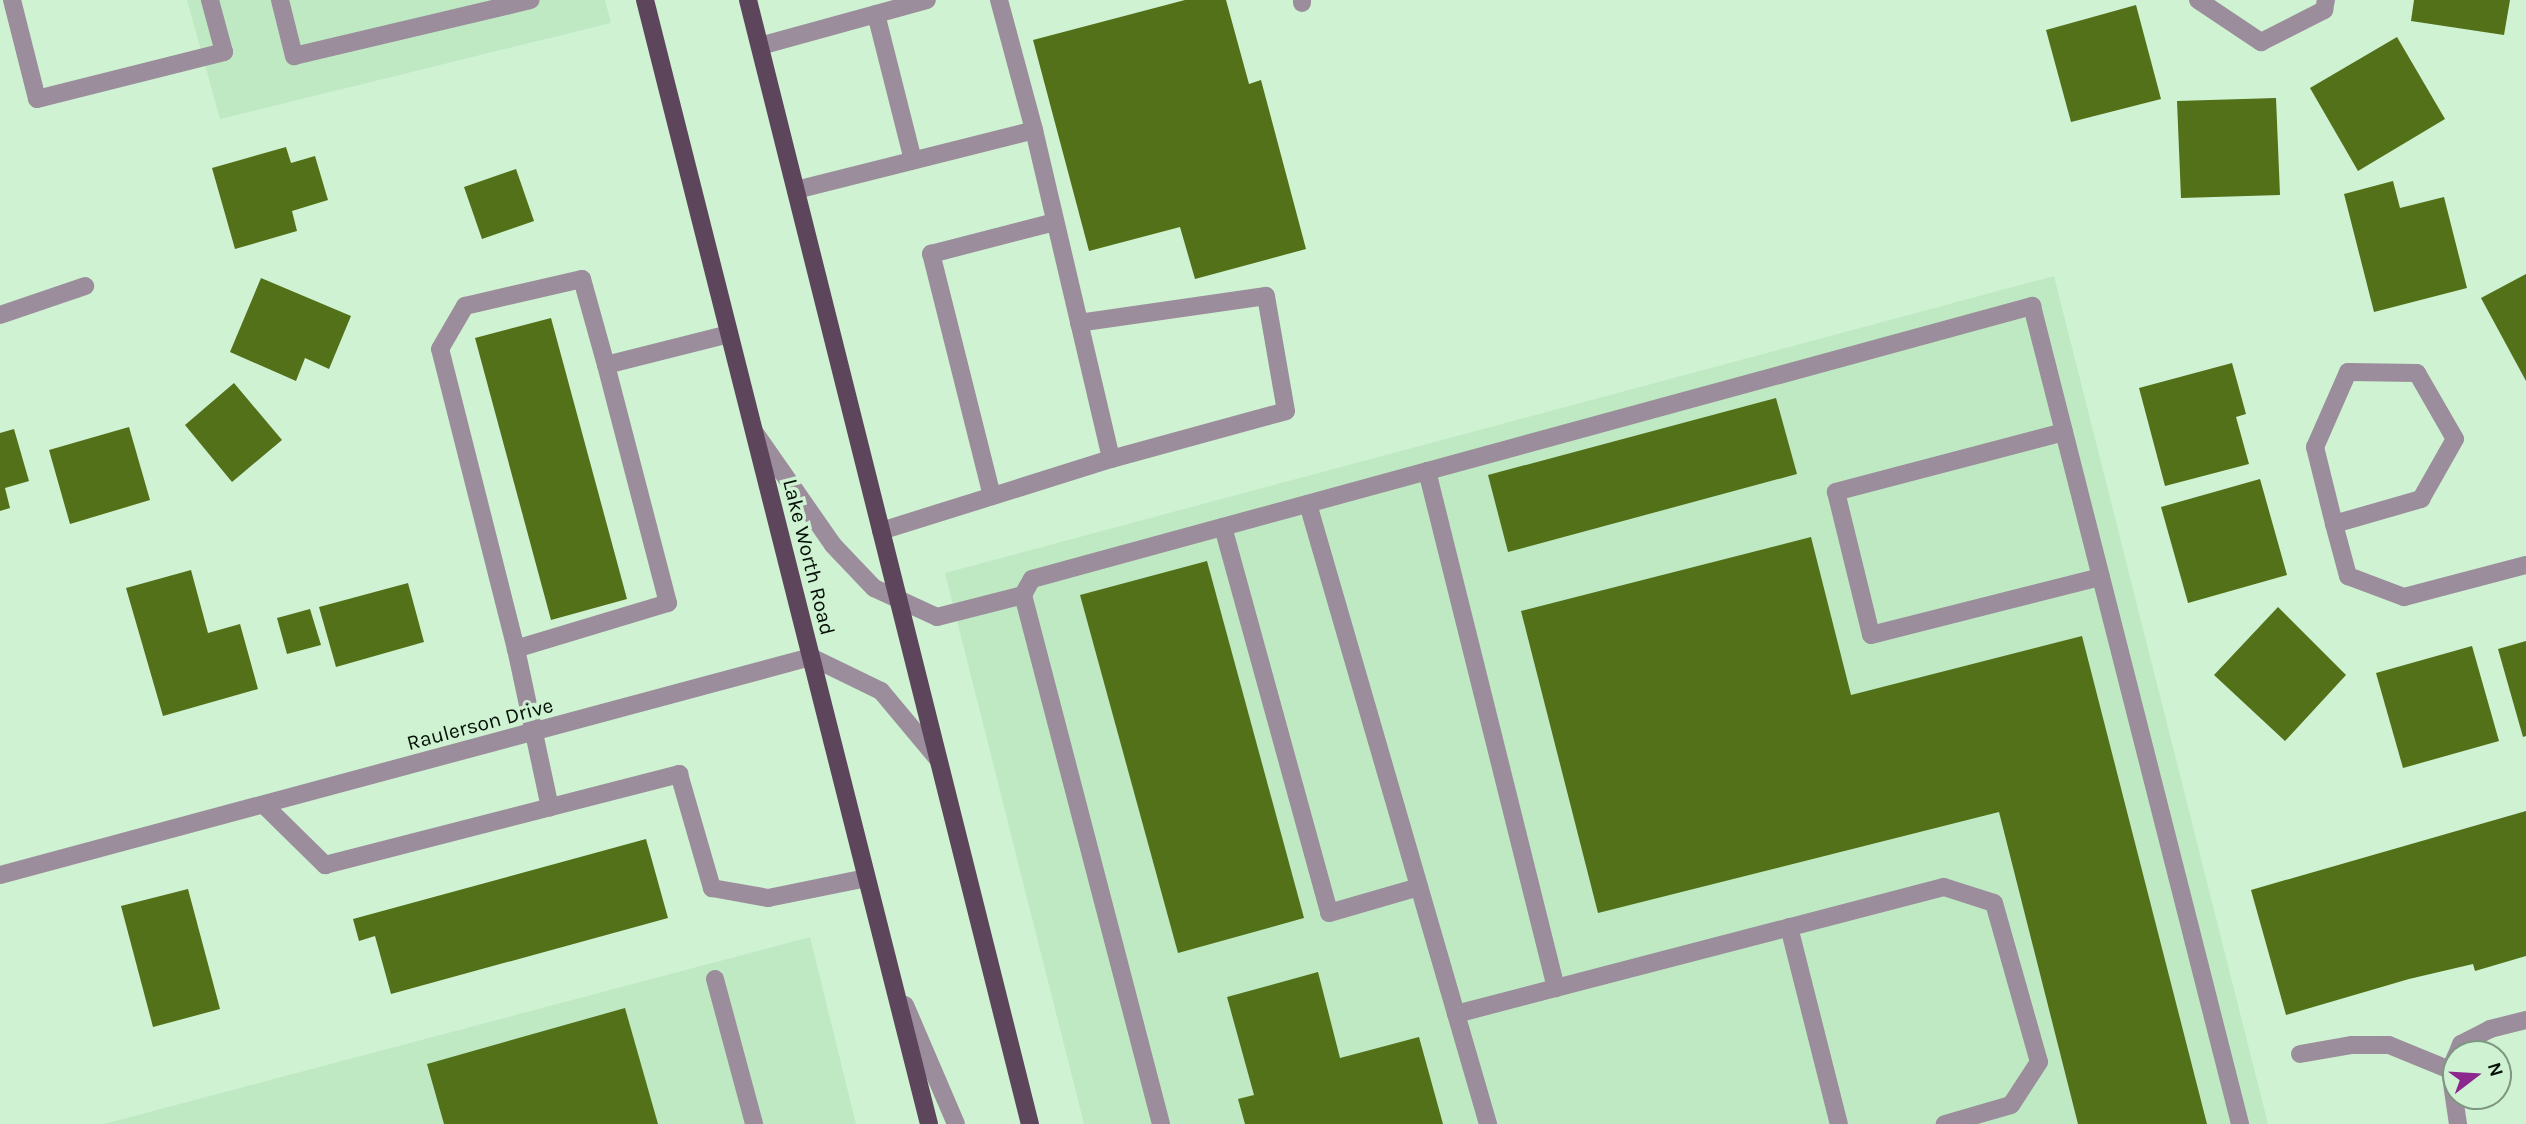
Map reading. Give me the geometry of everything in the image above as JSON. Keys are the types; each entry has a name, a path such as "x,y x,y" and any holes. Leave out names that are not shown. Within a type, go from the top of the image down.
{"main road":[{"name":"Lake Worth Road","path":"645,0 929,1124"},
{"path":"748,0 1030,1124"}],"street":[{"path":"12,0 37,99 224,52 210,0"},
{"path":"280,0 294,56 522,1"},
{"path":"760,46 927,0"},
{"path":"999,0 1034,130 1111,459"},
{"path":"2197,0 2262,42 2324,10 2326,0"},
{"path":"876,14 914,160"},
{"path":"796,190 1034,130"},
{"path":"992,496 931,254 1055,222"},
{"path":"516,649 668,603 582,279 465,306 440,349 536,732 550,807"},
{"path":"0,315 85,286"},
{"path":"881,531 1111,459 1286,411 1266,296 1079,323"},
{"path":"1161,1124 1023,595 1032,579 2032,306 2241,1124"},
{"path":"606,365 729,334"},
{"path":"2334,524 2421,499 2455,439 2417,373 2348,372 2315,447 2334,524 2348,576 2404,597 2526,565"},
{"path":"753,429 832,545 874,588 937,617 1023,595"},
{"path":"2064,432 1836,492 1871,635 2101,577"},
{"path":"1427,471 1556,988"},
{"path":"1308,504 1488,1124"},
{"path":"1223,527 1329,913 1419,887"},
{"path":"811,657 881,691 937,758"},
{"name":"Raulerson Drive","path":"0,875 811,657"},
{"path":"264,805 326,865 680,774 712,888 768,898 866,878"},
{"path":"1456,1014 1944,887 1994,903 2039,1062 2011,1105 1945,1124"},
{"path":"1789,927 1839,1124"},
{"path":"889,970 956,1124"},
{"path":"715,979 754,1124"},
{"path":"2469,1040 2490,1029 2526,1020"},
{"path":"2300,1054 2352,1045 2389,1045 2442,1057"}],"shaded area":[{"path":"187,0 605,0 611,23 220,119"},
{"path":"2054,276 2268,1124 1084,1124 945,573"},
{"path":"810,937 856,1124 104,1124"}],"building":[{"path":"1185,0 1226,0 1249,84 1261,80 1306,249 1195,279 1180,227 1089,251 1033,40"},
{"path":"2414,0 2510,0 2504,35 2411,21"},
{"path":"2136,5 2161,99 2071,122 2046,30"},
{"path":"2397,37 2445,119 2358,171 2310,88"},
{"path":"2276,98 2280,195 2181,198 2177,101"},
{"path":"286,147 291,163 315,156 328,200 292,211 297,231 235,249 212,168"},
{"path":"516,169 534,221 482,239 464,187"},
{"path":"2393,181 2400,208 2444,197 2467,288 2374,312 2344,194"},
{"path":"2526,274 2526,381 2481,298"},
{"path":"261,278 351,316 329,369 305,358 296,381 230,352"},
{"path":"551,318 627,599 551,620 475,338"},
{"path":"2232,363 2246,414 2236,417 2249,464 2165,486 2139,388"},
{"path":"234,383 282,440 232,482 185,425"},
{"path":"1776,398 1797,474 1508,552 1488,475"},
{"path":"129,427 150,500 70,524 49,450"},
{"path":"14,429 29,481 5,488 10,508 0,511 0,433"},
{"path":"2260,479 2287,575 2188,603 2161,507"},
{"path":"1811,537 1851,695 2082,636 2207,1124 2078,1124 1999,812 1598,913 1521,611"},
{"path":"1207,561 1304,918 1178,953 1080,595"},
{"path":"191,570 208,633 240,624 258,689 163,716 126,588"},
{"path":"408,583 424,642 336,667 319,607"},
{"path":"2278,607 2346,675 2285,741 2214,675"},
{"path":"310,609 321,645 287,654 277,618"},
{"path":"2526,641 2526,736 2523,737 2498,649"},
{"path":"2472,646 2499,741 2403,768 2376,673"},
{"path":"2526,811 2526,956 2475,971 2473,964 2409,979 2286,1015 2251,890"},
{"path":"646,839 668,918 391,994 375,936 359,941 353,919"},
{"path":"188,889 220,1009 153,1027 121,906"},
{"path":"1318,972 1340,1058 1419,1037 1443,1124 1245,1124 1238,1099 1254,1095 1227,997"},
{"path":"625,1008 658,1124 444,1124 427,1064"}]}
